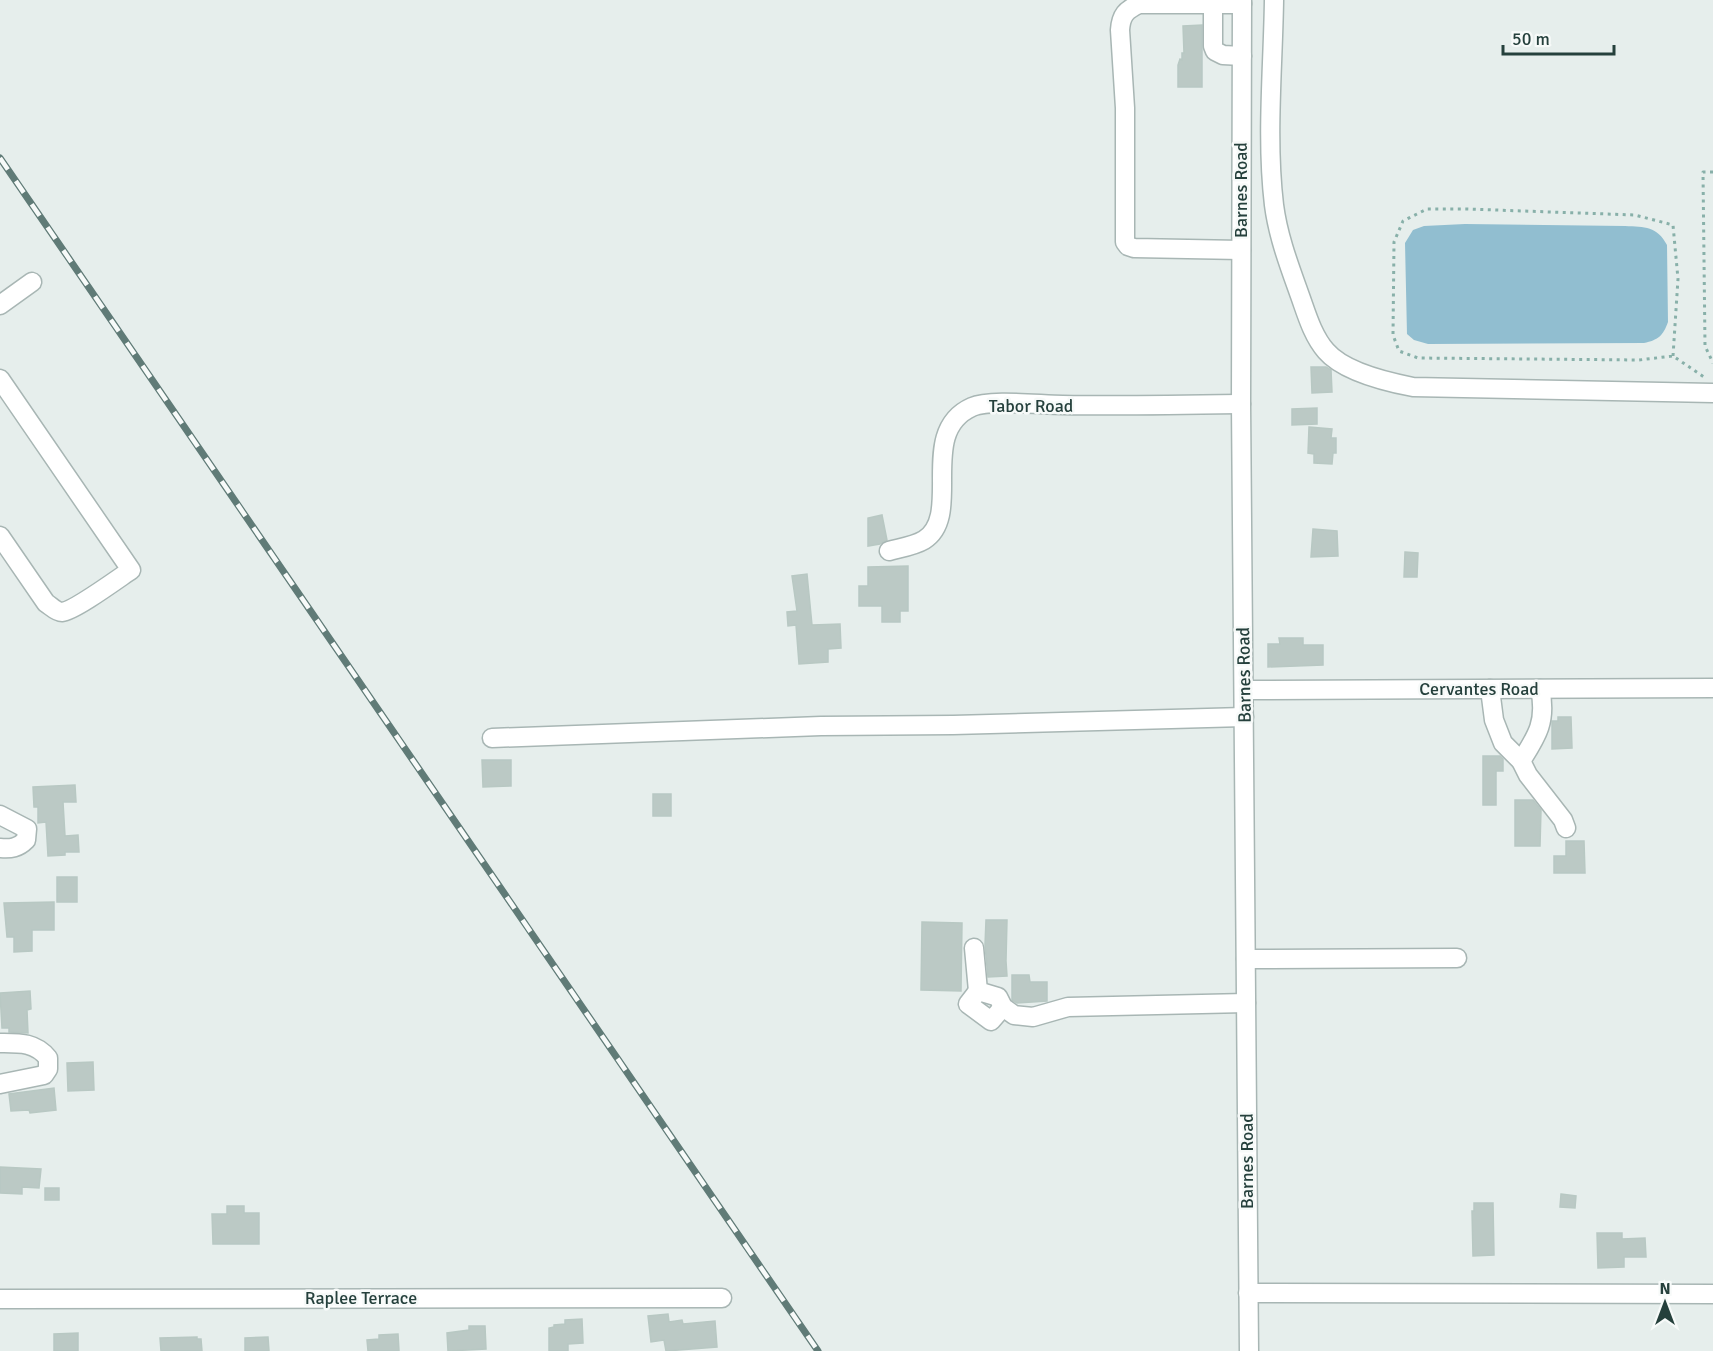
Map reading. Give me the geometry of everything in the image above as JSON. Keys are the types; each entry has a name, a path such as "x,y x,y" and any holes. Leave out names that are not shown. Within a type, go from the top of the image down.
{"street":[{"path":"1274,0 1271,142 1274,208 1305,310 1326,352 1337,361 1359,372 1413,387 1709,385"},
{"path":"1241,250 1128,246 1124,236 1125,108 1120,30 1121,18 1127,10 1139,4 1242,2"},
{"name":"Barnes Road","path":"1242,2 1240,404 1249,1351"},
{"path":"1213,4 1215,51 1223,55 1242,56"},
{"path":"0,305 32,282"},
{"path":"0,379 131,570 62,612 46,603 0,536"},
{"name":"Tabor Road","path":"889,551 924,540 933,531 941,512 942,454 945,438 953,421 973,406 1001,404 1166,407 1240,404"},
{"name":"Cervantes Road","path":"1244,690 1713,688"},
{"path":"1490,689 1497,730 1503,742 1521,761 1528,775 1563,820 1566,828"},
{"path":"1521,761 1540,728 1543,712 1540,689"},
{"path":"492,738 809,727 1244,717"},
{"path":"0,815 27,829 26,840 21,845 12,849 0,848"},
{"path":"974,948 978,991 968,1005 991,1021 1003,1007 1014,1015 1033,1017 1068,1007 1246,1002"},
{"path":"1246,959 1457,958"},
{"path":"0,1043 33,1046 48,1058 48,1069 44,1075 0,1084"},
{"path":"1248,1293 1713,1294"},
{"name":"Raplee Terrace","path":"0,1299 722,1298"}],"path":[{"path":"1713,172 1703,172 1705,346 1713,363"},
{"path":"1673,356 1678,279 1673,225 1635,215 1467,208 1427,208 1403,221 1394,242 1393,334 1399,351 1418,358 1639,360 1673,356 1709,385"}],"water":[{"path":"1465,224 1625,226 1644,227 1655,231 1667,245 1668,322 1664,331 1656,339 1644,343 1428,344 1414,340 1407,334 1405,243 1413,230 1424,226"}],"building":[{"path":"1202,25 1202,87 1178,87 1178,65 1184,53 1183,26"},
{"path":"1311,367 1326,367 1331,370 1332,392 1312,393"},
{"path":"1317,408 1317,424 1292,425 1292,409"},
{"path":"1309,427 1332,429 1331,438 1336,438 1336,453 1333,453 1332,464 1314,463 1314,454 1308,453"},
{"path":"882,515 887,540 868,546 868,518"},
{"path":"1313,529 1337,531 1338,556 1311,557"},
{"path":"1405,552 1418,553 1417,577 1404,577"},
{"path":"908,566 908,611 900,611 900,622 882,622 882,606 859,606 859,586 868,586 868,567"},
{"path":"807,574 812,625 840,624 841,648 828,649 828,662 799,664 796,625 788,626 787,612 797,611 792,576"},
{"path":"1279,638 1303,638 1303,645 1323,645 1323,665 1268,667 1268,644 1280,644"},
{"path":"1558,717 1571,717 1572,748 1552,749 1552,721 1558,721"},
{"path":"1483,756 1500,756 1503,759 1503,771 1496,771 1496,805 1483,805"},
{"path":"482,760 511,760 511,786 483,787"},
{"path":"75,785 76,802 63,802 65,836 78,835 79,852 48,856 46,822 38,823 38,807 34,807 33,787"},
{"path":"653,794 671,794 671,816 653,816"},
{"path":"1515,800 1533,800 1541,810 1540,846 1515,846"},
{"path":"1566,841 1584,841 1585,873 1554,873 1554,856 1566,856"},
{"path":"57,877 77,877 77,902 57,902"},
{"path":"54,902 54,930 32,930 32,951 14,952 14,937 7,937 4,903"},
{"path":"986,920 1007,920 1007,976 988,977 985,945"},
{"path":"922,922 962,923 961,991 921,990"},
{"path":"1012,975 1029,975 1030,982 1047,982 1047,1001 1017,1003 1012,1000"},
{"path":"30,991 31,1009 27,1010 28,1033 9,1032 9,1028 2,1028 0,993"},
{"path":"93,1062 94,1090 68,1091 67,1063"},
{"path":"54,1088 56,1110 30,1113 29,1110 11,1111 9,1094"},
{"path":"0,1167 41,1169 39,1188 22,1187 22,1194 0,1193"},
{"path":"45,1188 59,1188 59,1200 45,1200"},
{"path":"1561,1194 1576,1196 1575,1208 1560,1207"},
{"path":"1474,1203 1493,1203 1494,1255 1473,1256 1472,1211 1474,1211"},
{"path":"227,1206 244,1206 244,1213 259,1213 259,1244 213,1244 212,1214 227,1214"},
{"path":"1597,1233 1622,1233 1622,1239 1645,1238 1646,1257 1624,1257 1624,1267 1598,1268"},
{"path":"668,1314 669,1322 682,1320 683,1324 715,1321 717,1347 666,1351 664,1340 651,1342 648,1316"},
{"path":"582,1319 583,1343 568,1344 568,1351 549,1351 549,1328 565,1324 565,1320"},
{"path":"469,1326 485,1326 486,1349 448,1351 447,1333 469,1330"},
{"path":"78,1333 78,1351 54,1351 54,1334"},
{"path":"398,1334 399,1351 368,1351 367,1340 379,1339 379,1335"},
{"path":"197,1337 201,1339 202,1351 161,1351 160,1338"},
{"path":"268,1337 269,1351 245,1351 245,1338"}],"railway":[{"path":"0,158 818,1351"}]}
